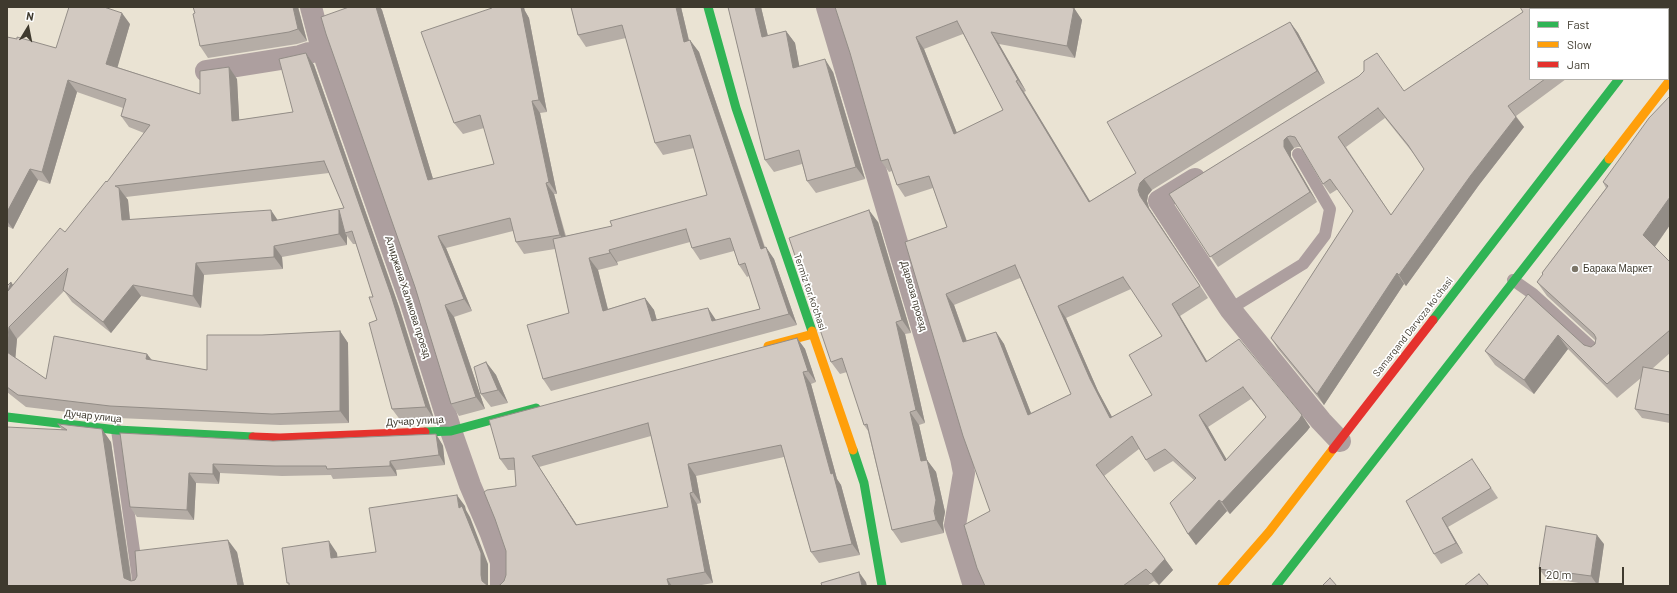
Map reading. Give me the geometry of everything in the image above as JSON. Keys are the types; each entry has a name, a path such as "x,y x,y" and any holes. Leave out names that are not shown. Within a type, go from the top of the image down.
{"main road":[{"name":"Termiz tor koʻchasi","path":"708,7 736,108 864,483 882,586"},
{"name":"Samarqand Darvoza koʻchasi","path":"1222,586 1269,532 1618,80"},
{"path":"1276,586 1670,80"},
{"path":"759,349 813,334"},
{"name":"Дучар улица","path":"7,417 117,430 280,438 451,431 543,406"}],"street":[{"name":"Алиджана Халикова проезд","path":"311,7 322,49 411,303 451,431 470,485 501,562 501,586"},
{"name":"Дарвоза проезд","path":"828,7 964,473 955,525 974,586"},
{"path":"206,71 300,56 322,49"},
{"path":"1213,168 1159,201 1230,309 1321,421 1340,441"}],"lane":[{"path":"1230,309 1303,264 1325,235 1330,209 1298,154"},
{"path":"1513,280 1532,294 1599,354"},
{"path":"117,430 139,586"}],"building":[{"path":"69,7 104,7 122,13 106,64 200,94 200,71 229,67 232,121 293,112 279,59 306,53 391,295 426,407 392,409 369,323 377,320 369,297 373,297 352,231 345,233 339,210 339,234 274,246 274,257 196,263 193,296 133,285 103,322 63,290 68,268 9,327 7,348 7,286 11,282 8,291 60,228 65,232 106,181 107,182 150,125 121,116 126,99 68,80 42,172 30,169 7,212 7,37 17,39 17,37 56,48","holes":["324,161 344,208 272,221 271,210 122,220 119,188 115,186"]},
{"path":"193,7 293,7 298,29 289,32 200,46 193,14 195,13"},
{"path":"349,7 376,7 428,180 494,164 480,115 454,123 421,32 492,7 521,7 539,100 532,101 549,182 546,183 560,235 516,242 510,218 438,236 464,299 445,305 476,397 451,404 415,287 326,34 321,17"},
{"path":"571,7 676,7 684,42 690,40 761,249 766,247 789,314 543,379 527,325 569,313 553,239 612,226 610,221 707,195 690,135 655,143 622,25 578,35","holes":["686,229 692,248 730,238 739,265 745,263 760,309 712,321 708,308 652,321 645,298 603,311 589,258 610,253 609,250"]},
{"path":"728,7 755,7 762,37 786,31 793,68 825,59 856,167 807,181 799,150 765,160"},
{"path":"835,7 1074,8 1067,46 991,32 1018,80 1016,81 1089,202 1136,173 1107,122 1290,22 1317,71 1144,179 1140,183 1138,190 1140,196 1200,286 1172,304 1206,362 1239,339 1302,415 1222,502 1219,500 1188,534 1170,503 1196,478 1165,449 1146,460 1132,436 1096,465 1165,559 1151,574 1146,569 1123,586 985,586 977,568 964,525 990,511 963,436 905,242 947,227 929,176 897,185 888,159 881,161 850,53","holes":["957,21 1003,110 954,134 916,37","1015,265 1071,394 1028,415 996,332 963,342 946,294","1123,277 1162,336 1129,355 1152,395 1110,418 1090,379 1058,306","1243,387 1266,417 1225,461 1199,415"]},
{"path":"1520,7 1550,7 1529,8 1529,80 1544,80 1508,106 1516,117 1471,175 1399,275 1397,273 1317,394 1271,338 1353,211 1330,179 1323,184 1295,137 1287,137 1284,140 1284,147 1310,192 1210,257 1169,194 1359,76 1364,71 1364,61 1377,53 1404,91 1523,12","holes":["1378,108 1408,145 1424,169 1391,215 1338,137"]},
{"path":"1670,96 1670,197 1643,235 1670,262 1670,330 1607,384 1558,335 1524,380 1485,351 1528,294 1584,345 1591,347 1595,344 1596,338 1594,334 1537,282 1543,274 1542,273 1608,186 1603,182 1649,118"},
{"path":"869,210 902,320 896,322 916,410 910,412 921,461 927,460 936,500 934,511 936,520 892,530 867,424 864,425 842,358 831,362 789,238"},
{"path":"340,331 340,411 272,414 110,406 18,395 7,387 7,352 46,379 54,336 147,354 146,359 207,370 207,335 262,335"},
{"path":"797,338 808,371 803,372 852,544 811,552 781,445 688,464 693,492 690,493 705,572 667,579 669,586 498,586 504,581 506,575 506,551 484,492 487,490 516,486 514,458 500,459 489,420","holes":["648,423 668,507 576,525 532,456"]},
{"path":"486,362 498,390 481,394 474,367"},
{"path":"1643,367 1670,372 1670,415 1635,409"},
{"path":"58,424 102,429 124,578 131,581 135,580 137,576 135,551 228,540 238,586 7,586 7,427 67,430"},
{"path":"120,433 273,441 436,434 439,455 390,461 390,466 327,469 326,466 213,464 213,474 189,473 187,510 130,507"},
{"path":"1472,459 1491,488 1442,518 1456,543 1434,554 1406,501"},
{"path":"457,495 459,508 462,506 481,553 482,581 488,586 289,586 289,583 287,583 282,548 329,541 331,558 376,552 369,508"},
{"path":"1546,526 1597,535 1591,576 1539,569"},
{"path":"859,572 862,586 822,586 821,583"},
{"path":"1479,574 1489,586 1464,586"},
{"path":"1330,578 1337,586 1322,586"}],"traffic: fast":[{"path":"708,7 736,108 812,331"},
{"path":"1433,320 1618,80"},
{"path":"1276,586 1609,159"},
{"path":"425,432 451,431 536,408"},
{"path":"7,417 117,430 253,437"},
{"path":"853,450 864,483 882,586"}],"traffic: slow":[{"path":"1609,159 1670,80"},
{"path":"812,331 853,450"},
{"path":"768,346 813,334"},
{"path":"1222,586 1269,532 1333,449"}],"traffic: jam":[{"path":"1333,449 1433,320"},
{"path":"253,437 280,438 425,432"}],"place":[{"name":"Барака Маркет","path":"1575,269"}]}
